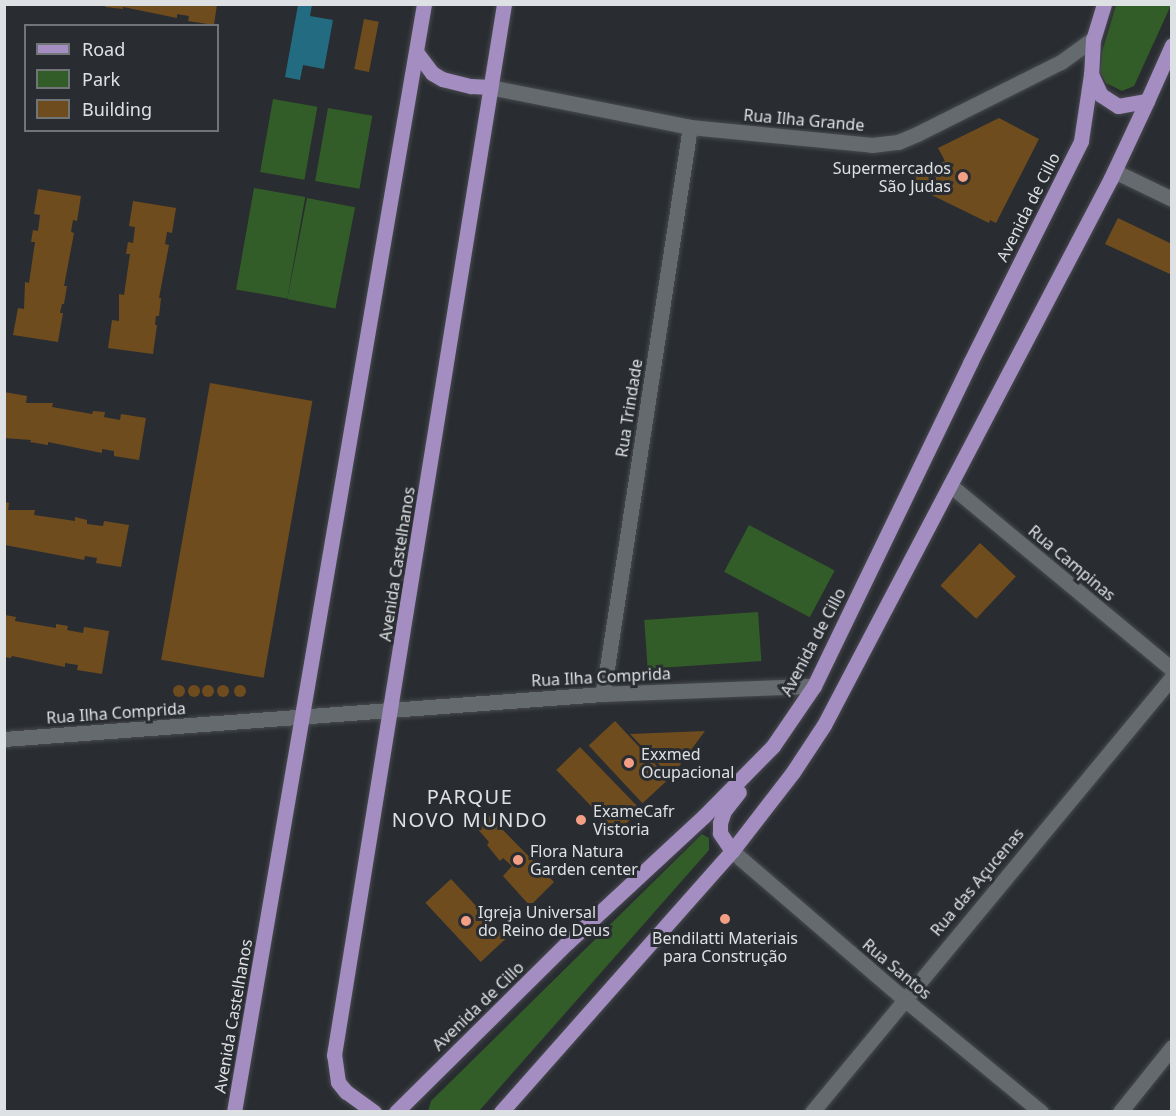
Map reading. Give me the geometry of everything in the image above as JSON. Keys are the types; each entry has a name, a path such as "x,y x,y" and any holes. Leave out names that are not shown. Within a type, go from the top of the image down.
{"main road":[{"name":"Avenida Castelhanos","path":"234,1112 424,4"},
{"name":"Avenida Castelhanos","path":"374,1112 346,1092 338,1082 334,1055 504,4"},
{"name":"Avenida de Cillo","path":"396,1112 568,942 704,816 773,746 814,686 970,363 1081,141 1094,39 1104,4"},
{"path":"501,1112 732,851 793,772 824,725 1114,171 1172,45"},
{"path":"417,53 432,73 442,79 471,86 490,87"},
{"path":"1091,74 1101,95 1118,106 1147,102"},
{"path":"732,851 720,833 724,811 773,746"}],"street":[{"name":"Rua Ilha Grande","path":"490,87 690,127 872,145 898,142 1061,62 1094,39"},
{"name":"Rua Trindade","path":"603,694 690,127"},
{"path":"1114,171 1172,199"},
{"name":"Rua Campinas","path":"950,485 1172,669"},
{"name":"Rua das Açucenas","path":"812,1112 1172,677"},
{"name":"Rua Ilha Comprida","path":"4,739 603,694 814,686"},
{"name":"Rua Santos","path":"732,851 904,999 1041,1112"},
{"path":"1120,1112 1172,1047"}],"green space":[{"path":"1116,5 1171,5 1134,86 1122,91 1106,83 1100,72 1102,52"},
{"path":"273,99 317,107 304,180 260,172"},
{"path":"328,108 372,116 359,189 315,181"},
{"path":"254,188 305,197 287,298 236,289"},
{"path":"307,198 355,207 335,308 287,299"},
{"path":"749,525 835,571 810,617 724,572"},
{"path":"758,612 761,661 648,669 644,620"},
{"path":"702,834 709,838 709,850 479,1111 428,1111 431,1101"}],"water":[{"path":"298,5 312,5 310,16 333,20 324,69 303,65 300,80 285,77"}],"building":[{"path":"106,4 217,4 214,24 188,21 189,16 177,14 177,18 123,7 123,9 105,7"},
{"path":"364,19 379,22 369,72 354,69"},
{"name":"Supermercados São Judas","path":"999,118 1039,139 996,223 990,220 989,223 911,185 920,164 929,169 945,161 938,148"},
{"path":"38,189 81,196 77,221 73,220 71,232 74,233 64,286 67,286 64,304 62,304 60,313 63,313 58,342 13,335 18,308 24,309 25,282 29,283 35,242 31,242 33,230 38,231 40,215 34,214"},
{"path":"133,201 176,208 172,233 167,232 165,244 169,245 159,298 161,298 159,316 156,316 153,354 108,348 112,320 119,321 119,294 124,295 130,254 126,254 128,242 133,243 135,227 129,226"},
{"path":"1118,218 1172,244 1172,275 1105,244"},
{"path":"210,383 312,401 264,678 161,660"},
{"path":"4,392 27,396 26,403 53,403 52,407 92,414 93,411 105,412 104,417 120,420 121,414 146,418 139,460 114,456 114,451 102,449 102,453 48,442 48,445 30,442 31,440 4,438"},
{"path":"5,502 9,503 8,510 35,510 34,515 75,521 75,517 87,520 87,524 103,526 104,521 129,525 121,567 96,563 97,558 85,556 84,560 5,545"},
{"path":"980,543 1016,576 976,619 940,585"},
{"path":"5,615 16,617 15,621 56,628 56,624 68,626 67,630 83,633 84,627 109,631 102,674 77,670 78,665 65,663 65,667 12,656 11,658 5,657"},
{"path":"179,685 185,691 179,697 173,691"},
{"path":"194,685 200,691 194,697 188,691"},
{"path":"208,685 214,691 208,697 202,691"},
{"path":"223,685 229,691 223,697 217,691"},
{"path":"240,685 246,691 240,697 234,691"},
{"name":"Exxmed Ocupacional","path":"615,721 669,779 643,803 589,746"},
{"path":"705,731 671,777 630,734"},
{"path":"580,747 640,810 617,833 556,770"},
{"name":"Flora Natura Garden center","path":"488,815 554,882 530,906 503,876 512,866 503,858 500,861 487,845 489,842 475,826"},
{"name":"Igreja Universal do Reino de Deus","path":"451,879 506,938 481,962 425,903"}],"place":[{"name":"Supermercados São Judas","path":"963,177"},
{"name":"Exxmed Ocupacional","path":"629,763"},
{"name":"ExameCafr Vistoria","path":"581,820"},
{"name":"Flora Natura Garden center","path":"518,860"},
{"name":"Bendilatti Materiais para Construção","path":"725,919"},
{"name":"Igreja Universal do Reino de Deus","path":"466,921"}],"district":[{"name":"PARQUE NOVO MUNDO","path":"470,808"}]}
